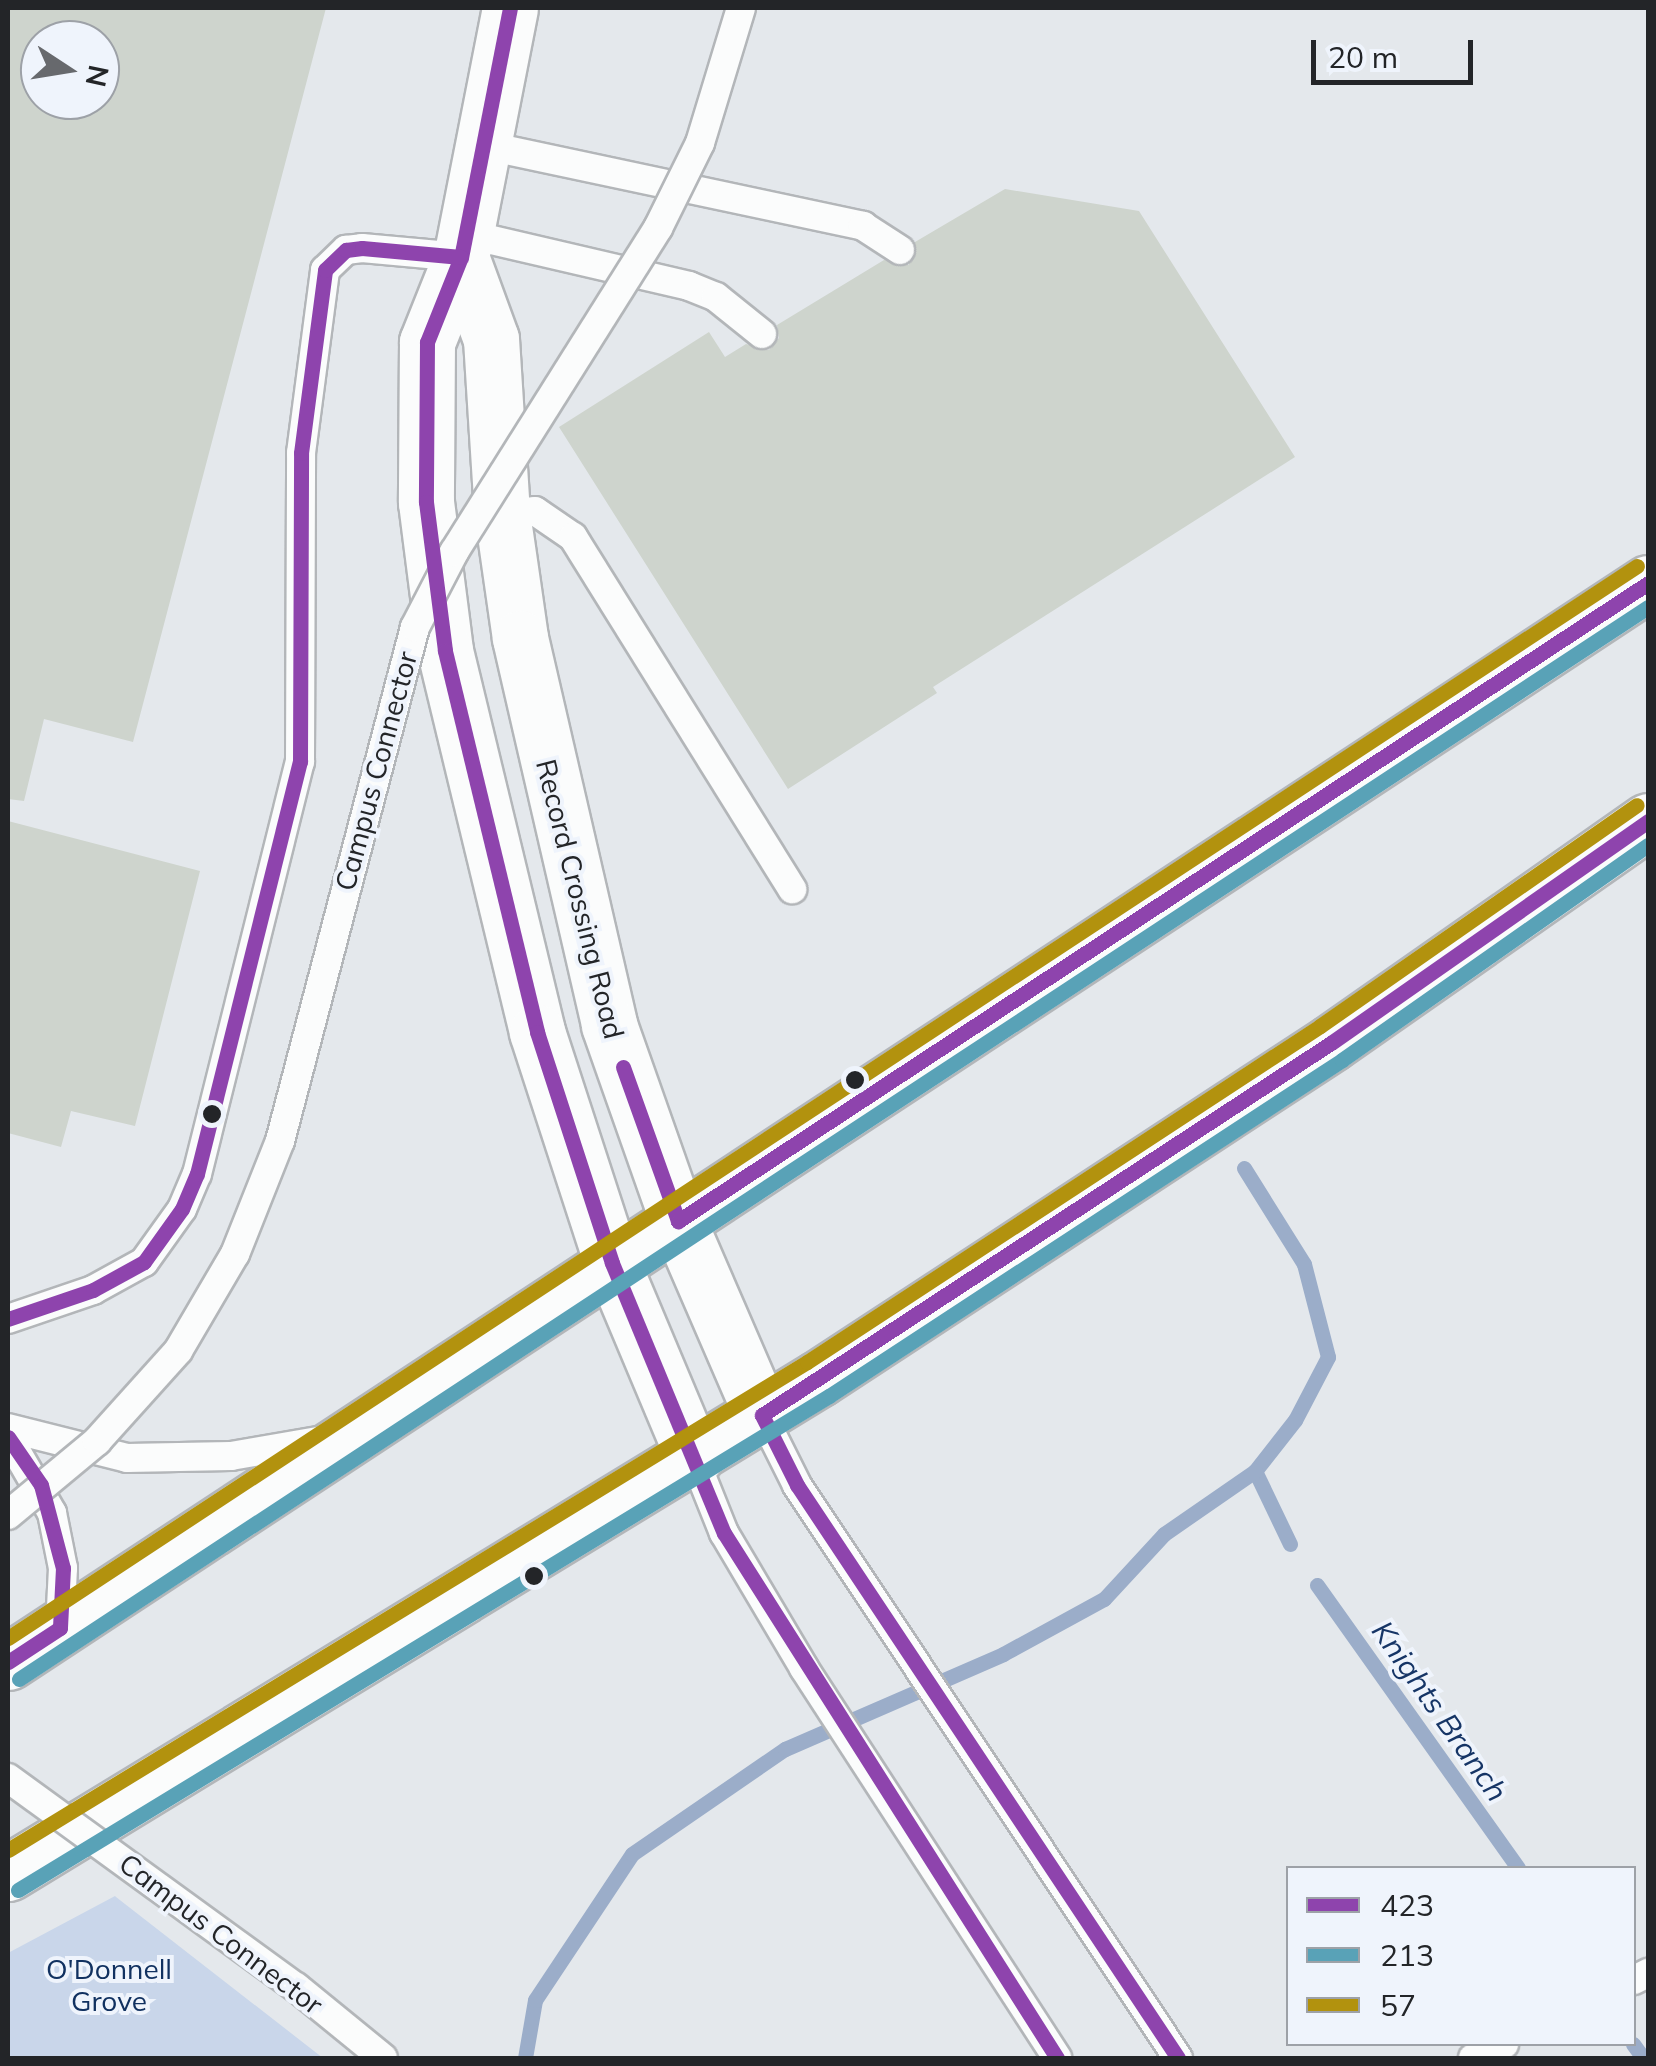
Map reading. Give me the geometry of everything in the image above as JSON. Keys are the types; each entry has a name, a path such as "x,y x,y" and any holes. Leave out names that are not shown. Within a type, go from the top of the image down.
{"main road":[{"path":"510,8 464,245 426,342 426,502 445,651 538,1032 612,1264 694,1458"},
{"name":"Record Crossing Road","path":"464,245 491,339 502,513 520,638 592,957 678,1222 762,1415"},
{"path":"8,1662 1648,583"},
{"path":"8,1873 762,1415 1331,1043 1648,821"}],"lane":[{"name":"Campus Connector","path":"8,1514 98,1440 178,1351 234,1254 280,1141 415,627 454,552 658,228 700,142 741,8"},
{"path":"483,146 864,226 900,250"},
{"path":"8,1319 93,1290 144,1262 182,1209 198,1174 300,762 301,453 325,270 346,250 464,245 689,286 728,305 762,334"},
{"path":"502,513 535,511 573,536 792,888"},
{"name":"Record Crossing Road","path":"762,1415 797,1484 1178,2058"},
{"path":"8,1428 80,1452 176,1460 296,1447 363,1429"},
{"path":"8,1437 52,1513 63,1568 60,1628"},
{"path":"694,1458 724,1532 804,1668 1057,2058"},
{"name":"Campus Connector","path":"8,1778 296,1987 383,2058"},
{"path":"1473,2058 1500,2046"}],"green space":[{"name":"O'Donnell Grove","path":"115,1896 323,2058 8,2058 8,1953"}],"building":[{"path":"8,8 326,8 133,742 44,719 24,801 8,799"},
{"path":"1005,189 1139,211 1295,457 933,687 937,693 788,789 559,427 709,332 725,357 746,344 769,350 779,338 777,325 884,260 909,265 915,242"},
{"path":"8,821 200,871 135,1126 71,1111 61,1147 8,1133"}],"waterway":[{"name":"Knights Branch","path":"1244,1168 1304,1264 1328,1357 1295,1420 1255,1471 1290,1544"},
{"path":"525,2058 535,2000 632,1854 785,1749 1003,1654 1104,1599 1164,1534 1255,1471"},
{"name":"Knights Branch","path":"1317,1585 1517,1866"},
{"name":"Knights Branch","path":"1634,2046 1643,2058"}],"transit line":[{"name":"423","path":"510,8 461,257 427,342 426,502 445,651 537,1032 612,1263 724,1533 1057,2058"},
{"name":"423","path":"8,1319 93,1290 144,1262 182,1209 197,1174 300,762 301,453 325,270 346,250 362,248 461,257"},
{"name":"57","path":"8,1638 1637,566"},
{"name":"423","path":"623,1067 678,1221 1648,583"},
{"name":"213","path":"19,1679 1648,607"},
{"name":"57","path":"8,1850 807,1362 1320,1026 1637,805"},
{"name":"423","path":"1178,2058 797,1485 762,1415 1331,1043 1648,821"},
{"name":"213","path":"18,1890 829,1396 1342,1060 1648,845"},
{"name":"423","path":"8,1437 41,1485 63,1568 60,1628 8,1662"}]}
